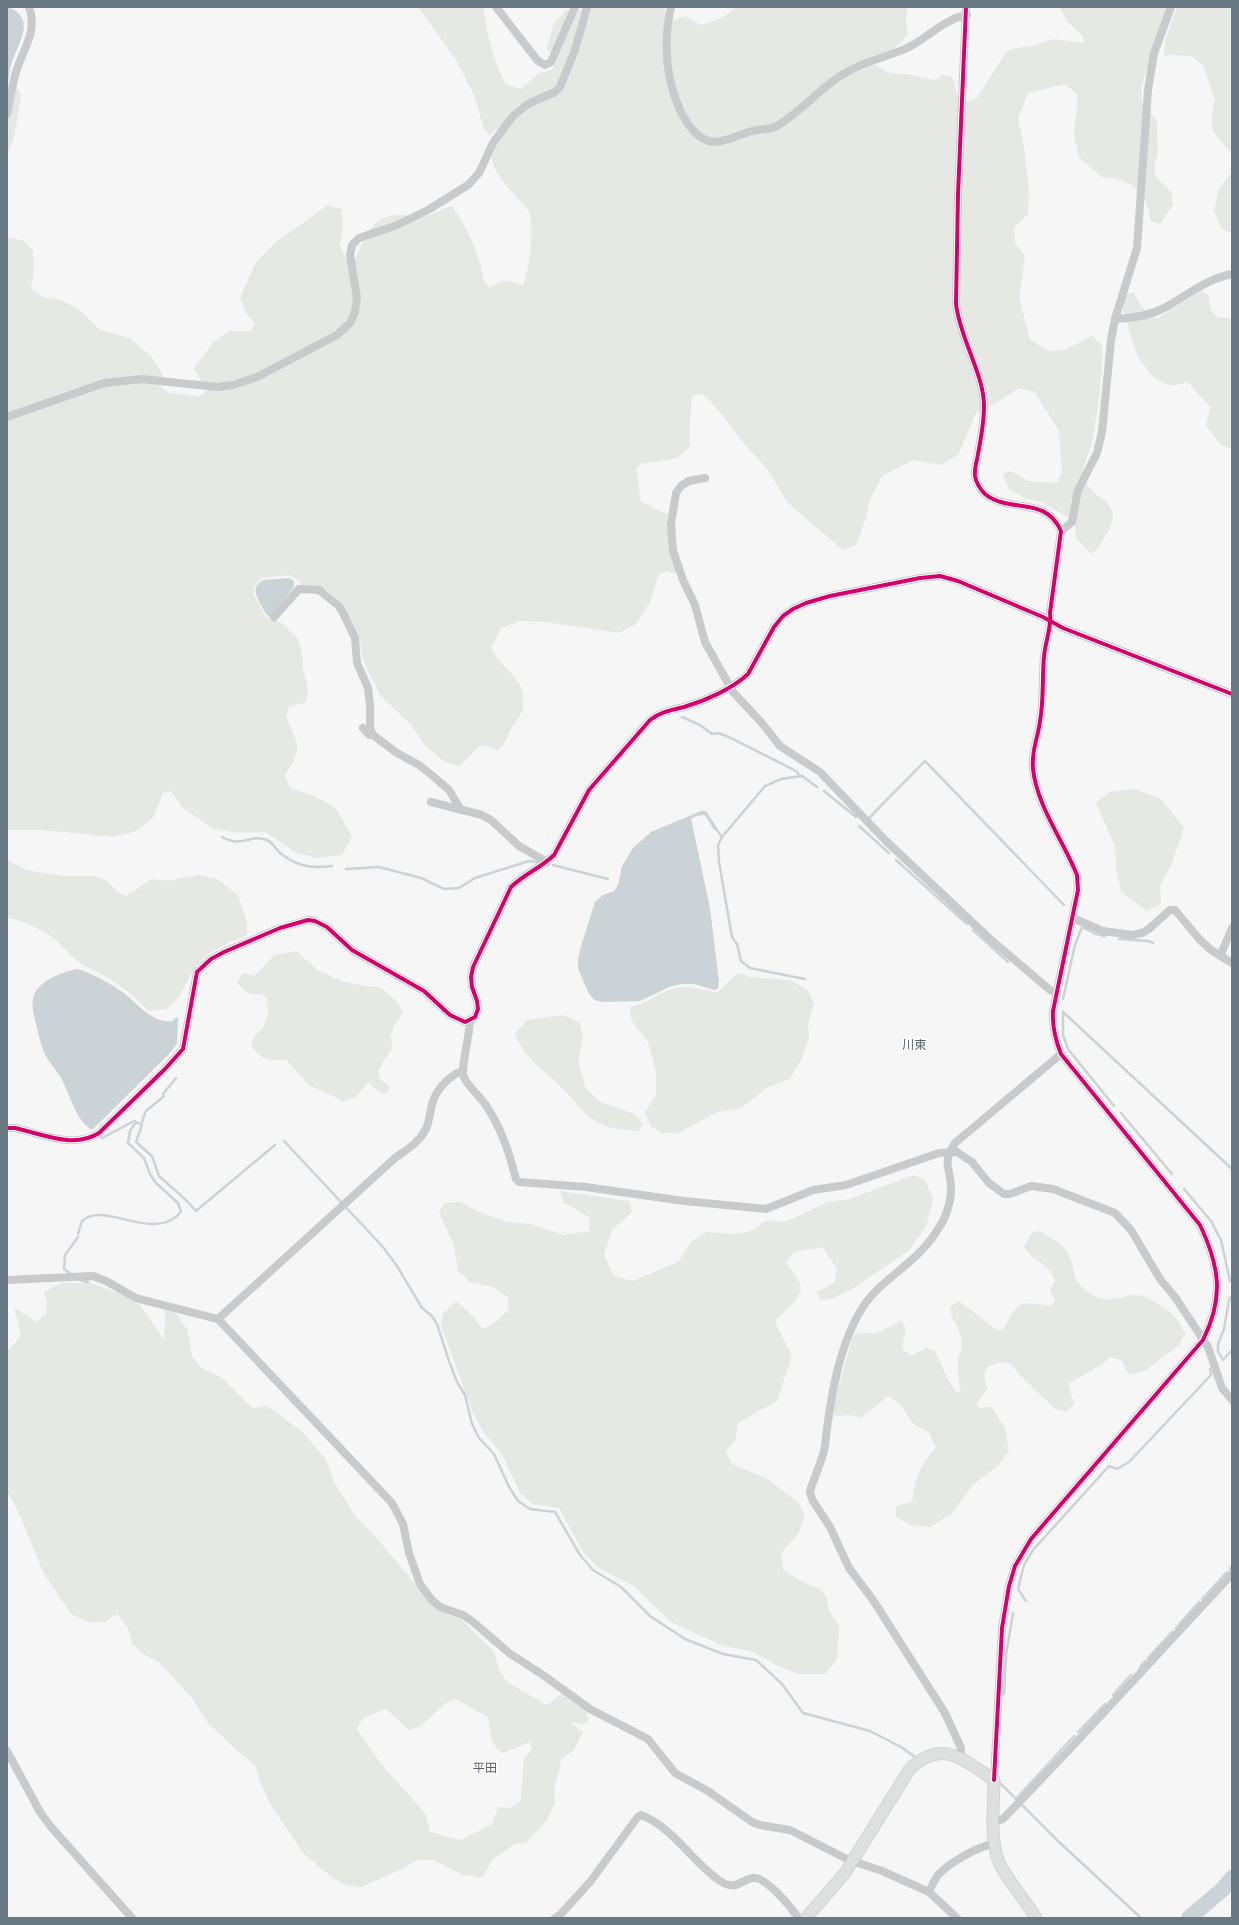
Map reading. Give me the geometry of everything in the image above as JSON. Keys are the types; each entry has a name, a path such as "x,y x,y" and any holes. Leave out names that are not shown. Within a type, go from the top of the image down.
{"main road":[{"path":"806,1918 842,1878 909,1770 917,1763 934,1754 945,1753 962,1758 994,1780 994,1844 1002,1870 1036,1918"}],"street":[{"path":"7,114 17,69 30,37 33,24 29,7"},
{"path":"496,7 538,61 545,65 551,62 575,7"},
{"path":"7,416 81,389 112,382 142,379 217,387 233,385 257,377 337,335 350,323 355,312 357,298 350,255 352,245 359,238 395,226 428,210 468,185 479,173 493,144 513,116 528,104 554,92 560,87 575,50 587,7"},
{"path":"671,7 666,40 666,67 672,93 682,115 692,129 702,138 714,142 758,130 774,128 847,72 867,62 911,47 966,11"},
{"path":"1061,531 1072,522 1078,490 1097,454 1102,432 1111,340 1115,319 1137,248 1148,90 1154,53 1171,7"},
{"path":"966,11 958,194 956,304 962,333 980,383 984,401 984,420 975,476 978,485 994,499 1038,508 1049,514 1058,523 1061,531 1050,613 1051,622 1047,636 1041,717 1032,752 1033,769 1041,798 1077,875 1078,890 1052,1025 1056,1043 1061,1054 1200,1225 1206,1237 1218,1282 1218,1301 1215,1314 1203,1340 1031,1539 1015,1566 1009,1586 1002,1628 994,1780"},
{"path":"1115,319 1131,318 1150,314 1166,308 1205,284 1232,274"},
{"path":"705,478 689,481 681,486 676,493 671,524 673,552 683,580 695,605 705,642 730,687 739,700 761,722 780,746 820,772 891,847 989,938 1050,990 1057,993"},
{"path":"7,1128 15,1128 77,1141 90,1139 99,1133 165,1069 183,1049 193,985 197,972 202,965 224,952 280,928 302,921 308,920 320,922 352,950 424,991 457,1019 465,1022 475,1017 478,1009 472,987 472,972 505,895 518,880 547,862 554,855 589,790 650,720 657,715 700,701 730,687 748,674 774,627 783,616 806,603 920,578 940,576 958,581 1063,628 1232,694"},
{"path":"274,617 299,588 319,590 339,606 355,638 357,663 368,688 370,728 373,735"},
{"path":"363,728 369,735 373,735 397,754 419,765 449,790 461,810"},
{"path":"431,802 482,815 491,820 519,846 547,862"},
{"path":"1073,918 1103,931 1132,935 1142,933 1170,910 1175,910 1180,914 1200,940 1220,956 1232,963"},
{"path":"1220,956 1232,928"},
{"path":"470,1020 468,1047 462,1071 464,1077 476,1091 496,1121 505,1142 516,1179 519,1182 586,1188 677,1200 766,1209 813,1190 846,1185 939,1153 950,1151 965,1156 972,1162 989,1183 1004,1194 1010,1194 1031,1186 1046,1187 1115,1213 1131,1230 1160,1279 1175,1297 1192,1326 1203,1340 1222,1388 1232,1400"},
{"path":"962,1758 961,1748 945,1713 873,1600 850,1568 830,1527 810,1494 825,1445 828,1416 833,1390 851,1327 871,1295 922,1251 944,1218 949,1203 951,1188 946,1166 950,1151 955,1143 1061,1054"},
{"path":"218,1318 395,1158 409,1150 426,1129 433,1102 438,1091 452,1076 462,1071"},
{"path":"7,1280 93,1276 106,1281 136,1298 218,1318 392,1503 403,1524 409,1553 420,1584 431,1599 440,1607 462,1615 472,1621 509,1653 543,1675 590,1710 648,1739 675,1773 708,1791 752,1822 760,1825 790,1830 852,1861 896,1876 929,1892 957,1918"},
{"path":"994,1822 1003,1819 1232,1574"},
{"path":"7,1751 40,1812 51,1827 132,1918"},
{"path":"554,1918 560,1915 590,1882 637,1818 641,1815 660,1825 693,1858 720,1881 729,1886 736,1886 752,1878 763,1881 798,1918"},
{"path":"929,1892 938,1875 944,1869 980,1847 994,1844"}],"shaded area":[{"path":"8,7 16,11 21,17 24,23 24,30 10,70 7,90"},
{"path":"418,7 483,7 491,46 505,84 521,89 539,73 552,70 556,58 547,49 554,23 566,10 579,10 592,7 665,7 665,13 671,21 686,16 701,25 718,20 738,7 908,7 906,20 908,35 892,50 873,56 873,64 890,73 911,75 935,80 943,75 952,76 958,97 969,101 977,98 1007,51 1021,47 1033,46 1053,39 1084,43 1083,36 1068,22 1059,7 1167,7 1141,88 1142,103 1157,122 1158,153 1154,165 1156,177 1171,192 1173,205 1160,224 1151,221 1146,201 1132,185 1115,178 1101,177 1079,157 1074,134 1078,95 1065,84 1028,93 1018,119 1024,147 1029,192 1028,214 1014,228 1015,243 1025,257 1019,297 1030,340 1041,347 1050,351 1063,350 1092,336 1102,345 1102,369 1098,405 1091,444 1083,473 1091,490 1104,500 1112,513 1112,521 1107,533 1098,547 1091,554 1076,538 1075,526 1067,517 1044,503 1025,498 1009,489 1003,474 1011,471 1028,481 1057,483 1062,473 1059,431 1035,392 1019,388 996,403 976,413 958,455 941,465 913,460 882,476 870,499 866,518 856,545 843,550 788,503 767,469 741,440 715,406 703,394 692,395 690,446 677,458 640,464 636,469 641,501 661,512 675,515 675,541 681,565 675,574 667,571 659,574 650,602 635,625 619,633 546,622 520,621 501,628 491,648 519,684 522,691 523,700 522,710 518,720 511,729 504,744 497,751 488,746 480,745 460,766 443,761 424,744 411,725 380,695 363,660 360,641 350,617 338,599 325,589 302,585 298,580 289,575 262,578 254,586 253,593 265,616 269,619 282,623 298,639 302,653 303,669 308,690 306,702 289,707 286,717 296,741 297,752 285,775 290,788 314,796 336,808 352,837 342,855 316,858 295,852 265,832 237,833 212,828 182,807 171,791 163,793 153,818 134,832 113,837 43,830 7,830 7,238 23,240 33,251 34,271 31,288 43,297 61,300 80,310 100,330 129,338 152,357 162,374 160,386 168,393 199,396 206,391 194,368 213,343 229,331 250,331 255,324 246,313 240,298 255,264 276,242 328,205 341,209 343,223 340,245 347,262 355,259 371,228 383,219 401,215 423,217 452,206 465,226 472,241 478,256 485,283 490,288 502,281 523,285 530,248 531,219 527,208 502,180 493,164 493,152 502,134 496,129 490,135 484,129 474,95 455,58"},
{"path":"1177,7 1232,7 1232,154 1214,132 1211,122 1215,100 1203,65 1192,56 1164,55 1165,41"},
{"path":"16,86 21,96 15,134 7,156 7,111"},
{"path":"1232,172 1231,233 1222,229 1214,210 1219,189"},
{"path":"1201,291 1208,295 1211,310 1217,317 1232,319 1232,449 1221,445 1206,426 1210,407 1188,382 1172,386 1153,377 1138,357 1123,311 1125,295 1133,292 1142,307 1156,319"},
{"path":"289,578 294,581 294,587 271,616 268,617 257,598 255,590 258,584 263,580"},
{"path":"1135,789 1161,799 1184,828 1171,865 1160,885 1161,904 1147,911 1121,891 1116,867 1115,846 1096,803 1110,792"},
{"path":"701,811 706,811 717,828 714,830 705,815 696,816 691,819 710,908 719,982 718,989 714,990 694,984 682,984 669,987 640,1001 603,1002 594,1000 588,992 578,968 578,960 595,902 603,895 614,891 618,885 622,866 633,848 651,832"},
{"path":"7,860 26,870 64,876 94,876 106,880 117,892 126,896 152,879 169,881 197,875 217,879 238,895 247,923 247,935 217,949 204,958 193,971 180,995 167,1009 149,1011 130,993 104,975 81,964 51,936 27,923 7,917"},
{"path":"296,951 318,970 341,981 364,986 380,987 395,1000 403,1012 394,1025 391,1036 392,1048 378,1070 380,1079 390,1087 387,1094 378,1091 368,1082 356,1097 343,1101 309,1085 286,1060 274,1060 262,1057 251,1045 256,1034 262,1030 268,1015 267,999 261,994 247,992 237,982 243,973 255,976 274,955"},
{"path":"77,969 95,976 113,986 152,1016 166,1021 173,1021 176,1017 178,1018 177,1044 169,1054 92,1130 77,1114 62,1080 46,1056 40,1040 33,1010 33,998 39,987 51,978 64,972"},
{"path":"738,973 749,977 789,980 807,989 814,1003 808,1024 809,1038 801,1060 790,1079 768,1087 744,1106 717,1112 678,1133 663,1133 651,1127 645,1112 656,1095 656,1071 648,1042 631,1020 630,1007 679,987 717,993"},
{"path":"563,1015 579,1022 583,1036 578,1061 586,1089 600,1102 635,1114 643,1125 638,1131 613,1128 593,1120 556,1082 530,1059 525,1052 515,1034 527,1020"},
{"path":"914,1175 925,1180 933,1199 926,1227 908,1251 852,1289 831,1299 820,1300 817,1292 834,1283 837,1269 823,1247 794,1252 786,1262 800,1283 801,1291 792,1305 776,1319 776,1323 792,1355 777,1401 738,1423 735,1441 726,1451 732,1464 766,1478 799,1503 805,1517 798,1534 781,1553 783,1570 804,1583 819,1588 827,1598 828,1609 839,1626 837,1660 825,1674 798,1674 774,1664 754,1652 721,1645 671,1622 634,1586 600,1569 583,1552 559,1508 532,1504 520,1493 503,1456 483,1431 473,1413 441,1326 443,1314 456,1301 467,1310 483,1329 495,1323 509,1309 508,1297 493,1287 470,1282 458,1271 454,1245 439,1213 444,1203 460,1202 479,1212 508,1222 531,1224 564,1235 589,1231 589,1217 564,1203 560,1191 629,1201 632,1212 612,1230 604,1255 614,1276 633,1281 678,1262 692,1241 706,1232 739,1234 753,1230 764,1221 785,1222 828,1202 849,1199"},
{"path":"1039,1231 1063,1246 1069,1256 1080,1285 1094,1296 1103,1299 1113,1299 1138,1295 1151,1299 1169,1312 1178,1321 1185,1333 1179,1345 1146,1370 1129,1375 1121,1360 1111,1357 1068,1384 1074,1403 1067,1412 1055,1409 1020,1375 1011,1364 999,1362 986,1368 984,1375 987,1389 976,1404 980,1409 991,1406 1005,1428 1009,1451 999,1465 973,1485 951,1514 930,1527 911,1525 896,1517 896,1506 912,1502 919,1473 936,1448 929,1432 914,1425 901,1405 889,1396 860,1418 851,1415 835,1416 832,1409 853,1336 860,1333 878,1333 901,1321 906,1328 902,1348 911,1356 926,1348 934,1350 953,1388 957,1393 961,1391 958,1376 958,1360 962,1347 962,1340 959,1330 952,1317 950,1307 959,1301 997,1330 1003,1329 1020,1305 1031,1304 1050,1306 1055,1301 1050,1290 1055,1281 1052,1274 1045,1266 1032,1257 1024,1247 1032,1232"},
{"path":"61,1283 91,1283 121,1294 140,1305 164,1340 166,1305 175,1312 187,1329 192,1356 201,1368 221,1377 252,1408 267,1406 303,1432 326,1460 333,1480 355,1516 376,1537 430,1602 442,1612 461,1619 494,1652 499,1669 507,1682 547,1705 562,1694 586,1711 588,1720 583,1724 572,1722 573,1725 583,1732 573,1751 561,1759 560,1769 554,1788 555,1803 547,1820 526,1843 515,1844 493,1859 482,1878 461,1874 434,1860 418,1860 404,1868 361,1887 348,1886 334,1879 304,1854 272,1807 260,1782 255,1765 207,1722 193,1699 159,1662 143,1654 132,1643 128,1628 117,1614 106,1622 92,1623 71,1614 44,1574 21,1518 10,1495 7,1494 7,1352 21,1336 14,1307 36,1322 46,1314 47,1302 44,1292","holes":["456,1699 488,1717 493,1742 495,1746 503,1753 530,1742 532,1749 524,1758 521,1800 510,1808 498,1807 492,1824 461,1840 430,1832 425,1813 381,1764 357,1729 363,1718 386,1709 409,1730 421,1726 444,1704"]}],"waterway":[{"path":"682,717 700,725 712,734 718,733 729,737 796,771 800,776"},
{"path":"870,819 869,818 925,761 1064,905"},
{"path":"805,979 750,968 741,961 737,944 732,937 719,862 718,845 722,837 765,786 781,779 802,776 817,787"},
{"path":"824,791 856,817"},
{"path":"714,826 722,837"},
{"path":"859,826 889,853"},
{"path":"222,837 236,842 261,838 269,841 280,853 298,864 311,867 332,866"},
{"path":"896,860 967,924"},
{"path":"346,869 379,867 421,878 444,889 459,888 475,878 529,861 538,862"},
{"path":"553,865 608,879"},
{"path":"1063,999 1075,945 1082,927 1096,934 1105,936"},
{"path":"973,930 1008,962"},
{"path":"1119,939 1148,941 1153,943"},
{"path":"1063,1012 1232,1169"},
{"path":"1063,1012 1063,1035 1068,1049 1114,1106"},
{"path":"163,1094 176,1078"},
{"path":"146,1111 164,1096"},
{"path":"142,1122 145,1113"},
{"path":"1121,1113 1172,1174"},
{"path":"100,1136 102,1138 134,1121 142,1125 136,1142 152,1156 159,1176 196,1211 275,1145"},
{"path":"78,1234 82,1221 91,1216 103,1215 157,1224 170,1221 181,1212 178,1203 156,1183 150,1174 144,1158 128,1143 130,1131 136,1122"},
{"path":"284,1141 383,1247 397,1266 422,1308 432,1316 437,1324 457,1382 465,1395 472,1424 479,1438 494,1454 509,1487 518,1501 530,1509 555,1512 580,1555 593,1570 621,1587 650,1616 685,1639 723,1654 756,1660 782,1684 803,1713 870,1731 901,1747 915,1757"},
{"path":"1184,1189 1211,1221 1221,1240 1230,1281"},
{"path":"71,1274 64,1269 65,1255 78,1237"},
{"path":"80,1280 88,1282"},
{"path":"1232,1296 1229,1300 1224,1329 1218,1344 1218,1351 1223,1360 1232,1350"},
{"path":"1026,1601 1018,1589 1024,1565 1033,1550 1109,1466 1117,1469 1129,1462 1211,1375 1210,1369"},
{"path":"1202,1599 1227,1572"},
{"path":"1176,1628 1199,1602"},
{"path":"1004,1694 1006,1655 1013,1613"},
{"path":"1148,1658 1172,1632"},
{"path":"1140,1667 1145,1661"},
{"path":"1113,1695 1131,1675"},
{"path":"1078,1732 1105,1704"},
{"path":"1016,1799 1074,1736"},
{"path":"998,1781 1058,1841 1141,1918"},
{"path":"1189,1918 1223,1889 1232,1878"}],"cycle path":[{"path":"966,7 958,194 956,304 958,317 983,394 983,418 975,476 978,485 985,494 995,500 1026,506 1046,513 1054,520 1061,531 1050,613 1050,624 1044,657 1041,713 1033,762 1035,783 1045,810 1077,875 1078,890 1053,1011 1054,1033 1061,1054 1200,1225 1212,1255 1217,1282 1217,1296 1214,1310 1210,1325 1203,1340 1031,1539 1015,1566 1009,1586 1002,1628 994,1780"},
{"path":"7,1128 15,1128 58,1139 69,1140 89,1138 99,1133 165,1069 183,1049 197,972 211,959 224,952 280,928 308,920 315,921 327,927 352,950 424,991 450,1015 465,1022 475,1017 478,1009 472,987 471,977 473,967 511,887 521,878 544,864 554,855 589,790 650,720 670,710 684,707 709,698 734,685 748,674 774,627 783,616 806,603 830,596 920,578 940,576 958,581 1043,617 1063,628 1232,694"}],"district":[{"name":"川東","path":"914,1044"},
{"name":"平田","path":"485,1767"}]}
